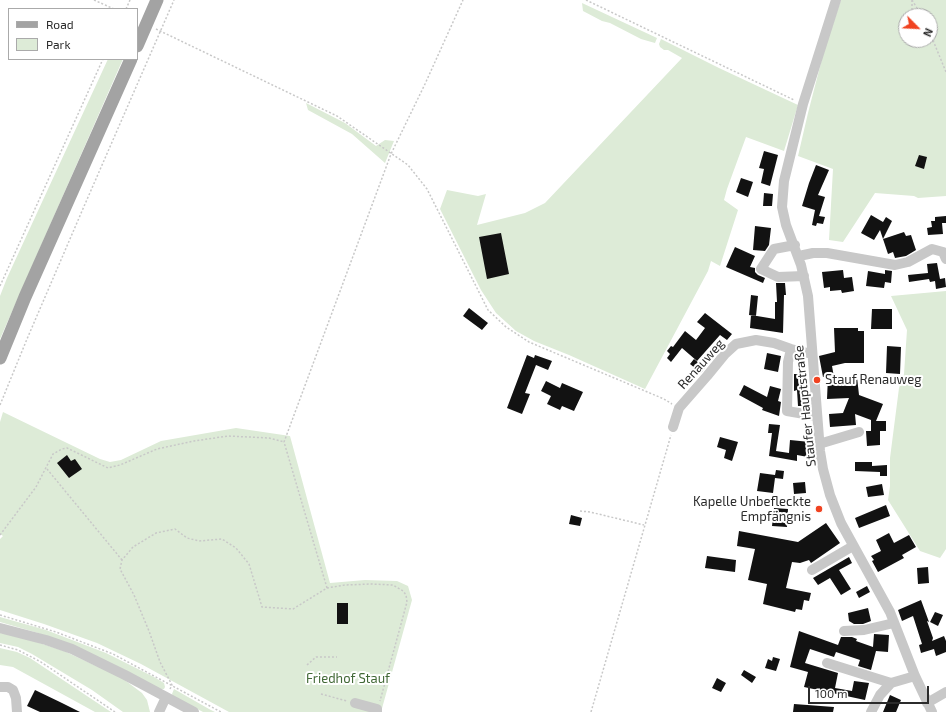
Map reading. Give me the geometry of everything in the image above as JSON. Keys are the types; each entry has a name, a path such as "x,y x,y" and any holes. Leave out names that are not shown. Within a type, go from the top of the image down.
{"main road":[{"path":"138,44 157,0"},
{"path":"0,358 28,290 131,60"}],"street":[{"name":"Staufer Hauptstraße","path":"836,0 803,104 784,181 782,199 783,214 799,256 804,276 809,307 819,444 822,465 830,495 841,523 881,594 894,622 915,676 930,707"},
{"path":"795,245 774,249 761,269 778,277 804,276"},
{"path":"799,256 813,253 827,253 894,265 908,262 932,249 943,252 946,259"},
{"name":"Renauweg","path":"673,427 679,408 708,376 724,354 736,344 756,340 774,343 812,354"},
{"path":"791,349 788,362 787,411 816,416"},
{"path":"819,444 859,432"},
{"path":"812,570 853,546"},
{"path":"844,631 864,630 894,622"},
{"path":"0,628 46,640 72,649 194,712"},
{"path":"827,663 891,683"},
{"path":"871,712 880,695 891,683 915,676"},
{"path":"0,687 8,687 13,690 16,698 16,712"},
{"path":"930,707 946,692"},
{"path":"159,712 166,697"},
{"path":"354,703 377,710"}],"path":[{"path":"94,0 112,8"},
{"path":"0,405 45,296 174,0"},
{"path":"327,588 284,442 391,154 463,0"},
{"path":"586,0 803,104"},
{"path":"147,24 337,116 408,165 426,189 488,310 506,327 529,342 664,399 679,408"},
{"path":"936,48 946,72"},
{"path":"0,286 103,60"},
{"path":"591,712 673,427"},
{"path":"0,535 23,506 53,454 67,448 108,468 120,465 157,448 200,440 228,436 269,438 284,442"},
{"path":"46,468 122,560"},
{"path":"580,511 644,525"},
{"path":"172,685 160,662 150,631 134,595 120,569 122,560 133,547 156,533 175,529 187,538 199,540 222,539 236,548 249,564 262,607 293,609 327,588 371,584 392,585 403,590 406,595 407,602 377,710"},
{"path":"0,645 18,650 41,662 115,712"},
{"path":"307,665 316,657 336,657"},
{"path":"321,694 354,703"}],"green space":[{"path":"841,0 946,0 946,196 918,198 914,196 875,193 843,242 829,240 833,169 798,156 824,51"},
{"path":"582,3 657,38 655,43 641,39 583,11"},
{"path":"661,39 798,105 784,151 746,137 724,200 738,210 720,266 711,261 708,271 645,389 534,341 516,331 496,313 481,290 440,209 447,190 478,196 486,194 477,225 525,213 545,203 682,58 660,47 659,44"},
{"path":"108,60 123,60 0,339 0,296"},
{"path":"306,103 345,123 376,146 385,140 394,141 385,163 352,134 308,110"},
{"path":"946,291 946,549 940,558 920,551 888,500 890,486 890,458 899,388 904,374 907,330 891,296"},
{"name":"Friedhof Stauf","path":"3,412 100,459 110,462 121,460 161,441 236,428 290,436 330,583 365,580 397,581 408,586 412,600 381,712 229,712 141,664 97,643 0,610 0,539 3,536 0,534 0,422"},
{"path":"0,617 46,630 106,653 154,677 164,683 165,687 164,689 160,689 38,633 0,622"},
{"path":"0,633 21,637 64,651 122,678 142,693 147,700 150,712 123,712 92,690 32,654 18,647 0,643"},
{"path":"0,648 17,652 30,658 111,712 95,712 13,667 0,665"},
{"path":"174,689 215,712 203,712 173,696 172,694"}],"building":[{"path":"764,151 778,155 770,186 761,183 764,169 759,168"},
{"path":"919,155 927,157 924,169 915,166"},
{"path":"816,165 829,170 818,195 825,197 819,216 825,217 823,224 817,223 816,226 812,225 815,210 802,206"},
{"path":"741,178 753,182 748,197 736,192"},
{"path":"764,193 773,194 772,206 763,206"},
{"path":"871,215 883,222 886,217 892,221 883,239 880,230 874,240 861,233"},
{"path":"946,216 946,223 942,223 943,234 928,235 927,228 932,227 931,221 935,221 935,217"},
{"path":"755,226 771,228 769,245 765,251 753,250"},
{"path":"904,232 906,236 911,235 916,250 906,256 895,258 893,252 888,254 883,239"},
{"path":"501,233 509,274 487,279 479,237"},
{"path":"735,247 755,256 750,267 755,268 755,272 758,275 765,278 763,283 726,267"},
{"path":"937,263 940,279 945,278 946,287 936,289 935,281 930,282 929,279 909,282 908,275 928,273 927,264"},
{"path":"843,270 844,278 852,277 854,291 842,293 841,290 830,291 830,287 824,288 822,272"},
{"path":"885,270 892,271 891,283 885,282 884,288 866,286 868,271 885,274"},
{"path":"776,283 785,283 786,295 784,295 783,333 750,328 751,315 775,319 775,302 777,302"},
{"path":"751,295 758,296 756,316 749,315"},
{"path":"469,308 488,323 482,330 463,316"},
{"path":"872,309 892,309 892,329 871,329"},
{"path":"705,313 732,334 727,340 720,335 697,361 682,348 671,362 667,358 670,354 667,351 671,346 673,347 685,331 696,340 705,328 697,322"},
{"path":"834,328 858,328 858,331 864,331 864,363 845,363 832,366 834,377 857,377 859,395 883,404 876,421 886,421 886,431 880,431 880,445 867,446 866,431 871,431 871,420 855,414 856,425 830,427 829,414 843,413 849,398 827,399 828,376 823,377 819,356 835,352"},
{"path":"887,346 901,347 900,374 886,373"},
{"path":"767,353 781,356 778,372 764,369"},
{"path":"527,355 534,358 535,355 552,361 548,370 536,365 525,393 530,394 522,414 507,408"},
{"path":"694,359 705,368 701,373 690,364"},
{"path":"794,374 801,374 802,388 807,388 808,406 798,406 797,390 794,391"},
{"path":"546,381 560,388 562,383 583,392 574,411 562,406 560,410 547,404 551,396 541,391"},
{"path":"744,385 767,397 770,386 781,389 778,401 781,402 779,416 762,410 763,408 739,395"},
{"path":"769,424 780,425 776,451 789,453 790,440 810,442 808,457 797,455 797,461 769,456 772,433 768,433"},
{"path":"720,437 738,442 732,461 724,458 726,450 717,447"},
{"path":"67,455 71,461 75,459 82,469 69,478 57,463"},
{"path":"855,462 872,462 872,466 887,465 887,476 880,476 880,472 855,471"},
{"path":"776,470 784,471 783,479 775,478 773,493 757,491 760,473 775,475"},
{"path":"805,482 806,493 794,494 793,483"},
{"path":"882,484 884,495 868,497 866,487"},
{"path":"886,505 890,516 859,528 855,518"},
{"path":"774,508 788,509 787,527 772,526"},
{"path":"571,515 582,518 580,526 569,524"},
{"path":"826,523 840,543 811,563 809,560 800,563 792,562 786,588 811,593 809,601 804,600 802,610 796,609 795,612 763,604 767,584 748,580 755,549 737,546 739,531 798,542"},
{"path":"889,533 894,543 909,535 916,547 902,555 904,558 878,572 871,556 881,551 876,540"},
{"path":"707,556 736,560 735,572 705,568"},
{"path":"849,557 852,563 839,570 851,589 841,595 830,578 818,585 813,578"},
{"path":"928,567 929,583 918,584 917,568"},
{"path":"867,586 870,592 859,598 856,592"},
{"path":"921,600 929,622 927,621 933,638 932,641 944,636 946,641 946,652 936,656 934,649 921,653 919,645 922,644 913,616 902,621 898,610"},
{"path":"337,603 348,603 348,624 337,624"},
{"path":"868,608 871,621 863,624 854,624 849,621 848,613"},
{"path":"935,612 943,615 938,626 930,622"},
{"path":"799,631 838,645 841,637 852,637 857,639 856,641 873,647 874,634 889,635 888,652 876,651 871,670 858,666 860,660 836,652 834,657 810,649 805,663 838,673 835,688 852,691 854,681 869,683 865,700 804,687 808,672 790,667"},
{"path":"773,657 780,659 776,671 765,668 768,659 772,661"},
{"path":"744,670 756,677 752,683 741,675"},
{"path":"717,678 726,683 721,692 712,688"},
{"path":"35,690 80,712 40,712 27,706"},
{"path":"890,695 901,700 896,712 883,712"},
{"path":"794,704 834,707 833,712 793,712"}],"place":[{"name":"Stauf Renauweg","path":"817,380"},
{"name":"Kapelle Unbefleckte Empfängnis","path":"819,509"}]}
